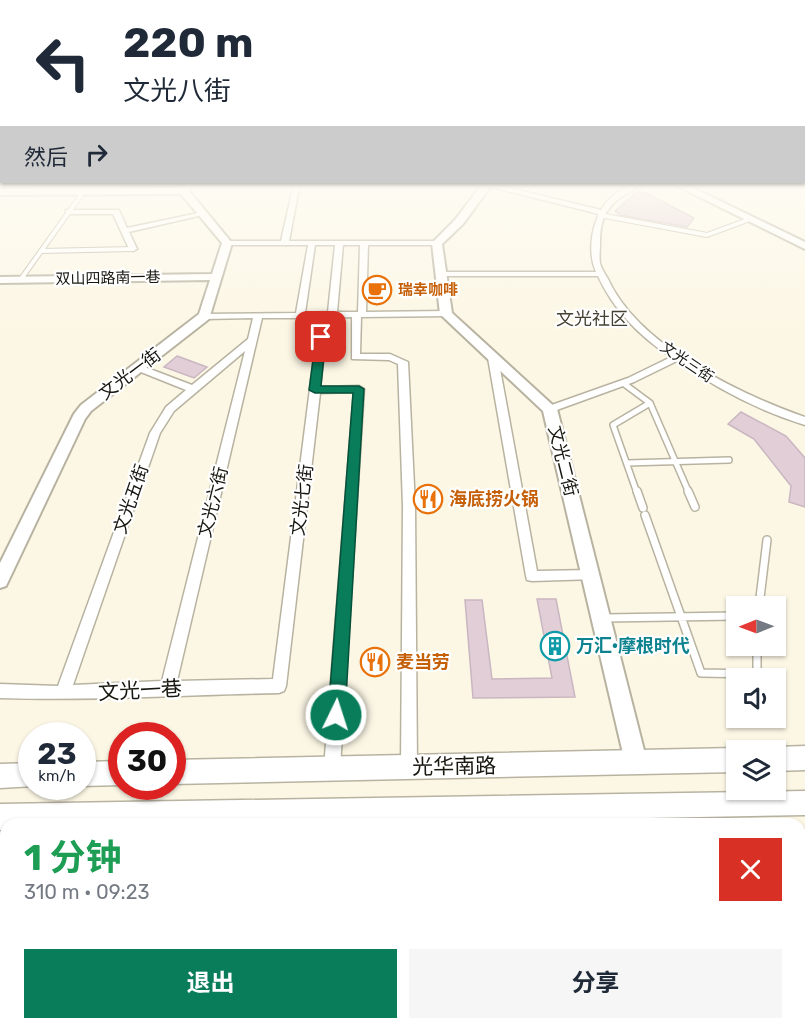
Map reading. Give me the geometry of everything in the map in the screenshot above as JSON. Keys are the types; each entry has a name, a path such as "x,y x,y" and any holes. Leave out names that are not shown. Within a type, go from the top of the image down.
{"main road":[{"path":"786,759 805,758"},
{"name":"光华南路","path":"186,772 726,760"},
{"path":"0,776 18,775"},
{"path":"60,818 805,802"}],"street":[{"path":"125,231 133,249"},
{"path":"218,231 228,243"},
{"path":"285,242 287,231"},
{"path":"228,243 437,243 450,231"},
{"name":"文光三街","path":"597,231 594,241 599,273 610,297 629,317 676,358 776,412 805,421"},
{"path":"774,231 805,246"},
{"path":"790,231 805,238"},
{"path":"300,315 312,242"},
{"name":"文光七街","path":"279,686 315,390 339,242"},
{"path":"364,242 355,357 390,357 404,362 409,506 409,767"},
{"path":"228,243 205,316 446,314 437,243"},
{"path":"441,274 599,273"},
{"name":"双山四路南一巷","path":"0,279 217,277"},
{"name":"文光二街","path":"446,314 550,409 636,762"},
{"name":"文光一街","path":"0,581 79,417 86,408 205,316"},
{"name":"文光六街","path":"168,688 258,316"},
{"name":"文光五街","path":"63,693 155,433 170,409 252,340"},
{"path":"493,358 532,576 591,575"},
{"path":"550,409 623,383 676,358"},
{"path":"139,368 193,389"},
{"path":"315,390 359,389 332,768"},
{"name":"文光一巷","path":"0,691 63,693 279,686"}],"lane":[{"path":"21,279 55,231"},
{"path":"688,231 707,235 718,231"},
{"path":"41,251 133,249"},
{"path":"623,383 650,403 695,507"},
{"path":"650,403 613,425 701,673 757,674 757,656"},
{"path":"627,462 729,460"},
{"path":"760,596 767,540"},
{"path":"601,618 726,616"}],"building":[{"path":"177,356 207,367 194,378 164,367"},
{"path":"741,412 786,436 805,458 805,507 789,502 791,486 754,439 728,424"},
{"name":"万汇·摩根时代","path":"537,599 556,599 575,697 473,698 465,600 482,600 492,679 552,678"}],"place":[{"name":"瑞幸咖啡","path":"377,290"},
{"name":"海底捞火锅","path":"428,499"},
{"name":"万汇·摩根时代","path":"555,646"},
{"name":"麦当劳","path":"375,662"}],"district":[{"name":"文光社区","path":"592,319"}],"route":[{"path":"321,337 315,390 359,389 336,715"}]}
